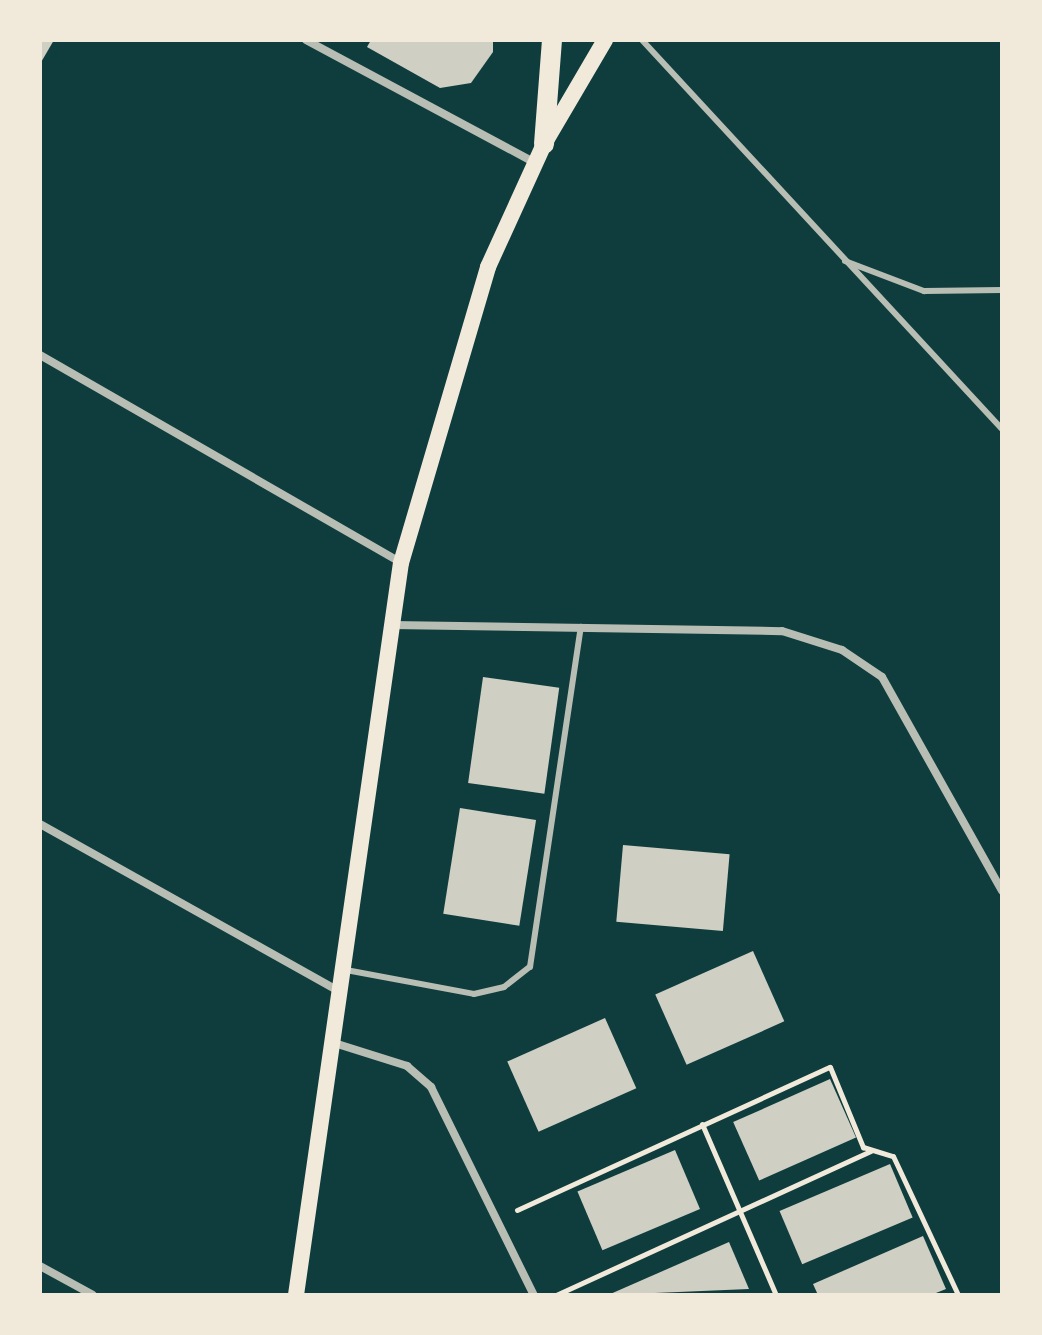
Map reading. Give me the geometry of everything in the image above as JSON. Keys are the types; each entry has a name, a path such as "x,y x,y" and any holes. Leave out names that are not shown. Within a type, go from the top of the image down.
{"main road":[{"path":"539,153 552,40"},
{"path":"296,1295 335,989 401,563 464,338 539,153 605,40"}],"street":[{"path":"306,40 539,153"},
{"path":"40,355 401,563"},
{"path":"391,625 782,631 863,661 882,677 1002,891"},
{"path":"40,824 335,989"},
{"path":"329,1042 407,1066 431,1087 534,1295"},
{"path":"40,1266 93,1295"}],"lane":[{"path":"642,40 1002,429"},
{"path":"842,259 924,291 999,292"},
{"path":"338,969 474,994 504,987 530,967 581,627"}],"path":[{"path":"498,1218 830,1067 863,1147 893,1156 958,1295"},
{"path":"702,1124 776,1295"},
{"path":"555,1295 740,1208 872,1151"}],"building":[{"path":"40,40 54,40 40,64"},
{"path":"371,40 493,40 493,52 471,83 440,88 367,47"},
{"path":"483,677 559,688 544,794 468,783"},
{"path":"460,808 536,820 519,926 443,914"},
{"path":"623,845 730,854 723,931 616,922"},
{"path":"753,951 784,1021 687,1065 655,995"},
{"path":"605,1018 636,1088 539,1132 507,1062"},
{"path":"830,1079 856,1137 759,1181 733,1122"},
{"path":"675,1150 700,1209 602,1250 577,1191"},
{"path":"890,1164 913,1217 802,1264 780,1211"},
{"path":"923,1236 946,1289 931,1295 818,1295 813,1284"},
{"path":"729,1242 749,1289 608,1295"}]}
